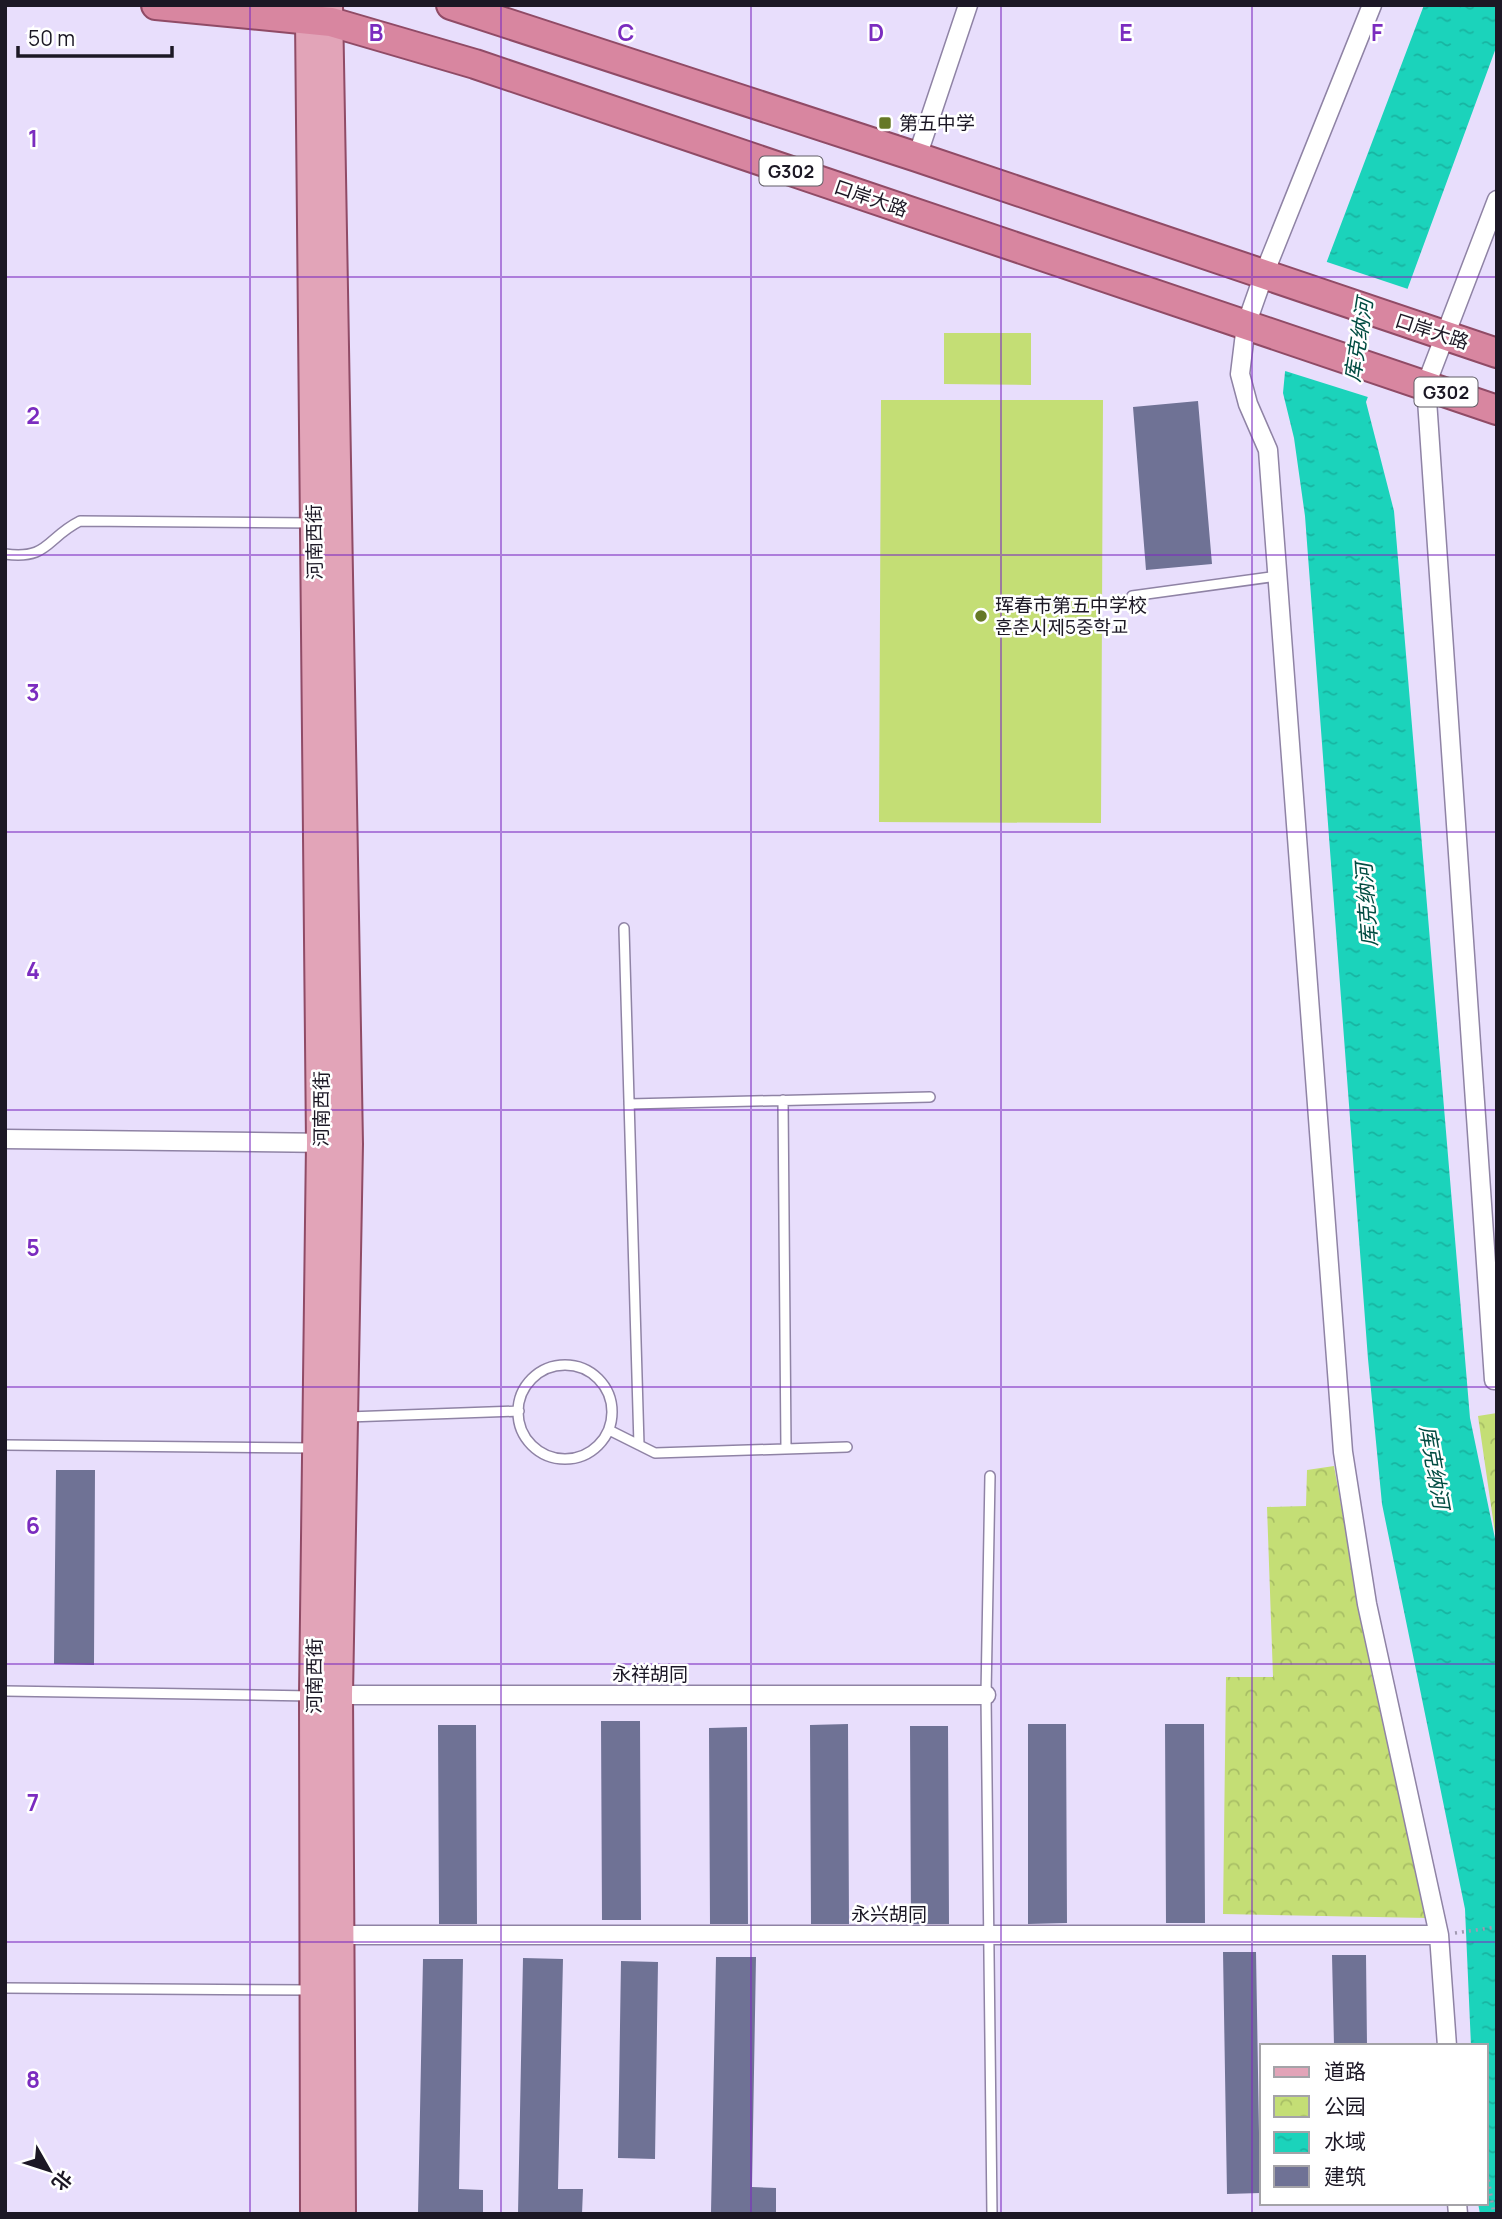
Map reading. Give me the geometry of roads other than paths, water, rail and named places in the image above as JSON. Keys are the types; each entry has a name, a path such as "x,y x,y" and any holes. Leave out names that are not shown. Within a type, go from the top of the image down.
{"highway":[{"name":"口岸大路","path":"156,5 321,13 1497,410"},
{"name":"口岸大路","path":"451,5 477,10 1497,353"}],"main road":[{"name":"河南西街","path":"315,2214 316,1990 326,1695 343,1417 314,523 321,13"},
{"name":"河南西街","path":"321,13 335,1144 317,1448 326,1695 339,1935 341,2214"}],"street":[{"path":"916,157 968,5"},
{"path":"1372,5 1240,374 1248,404 1268,450 1343,1452 1367,1604 1439,1934 1447,2044"},
{"path":"1494,1380 1426,386 1497,200"},
{"path":"5,1139 335,1144"},
{"name":"永祥胡同","path":"326,1695 986,1695"},
{"name":"永兴胡同","path":"339,1935 1439,1934"}],"lane":[{"path":"5,554 26,556 38,553 67,528 80,521 314,523"},
{"path":"1132,596 1278,576"},
{"path":"624,928 639,1445"},
{"path":"629,1104 929,1097"},
{"path":"783,1100 786,1449"},
{"path":"576,1367 591,1373 603,1384 610,1398 612,1414 609,1430 600,1443 588,1453 559,1459 545,1455 533,1446 524,1434 519,1411 524,1391 533,1379 552,1368 576,1367"},
{"path":"343,1417 519,1411"},
{"path":"609,1430 655,1453 847,1447"},
{"path":"5,1445 317,1448"},
{"path":"990,1476 986,1695 992,2214"},
{"path":"5,1691 326,1695"},
{"path":"5,1988 316,1990"}],"water":[{"name":"库克纳河","path":"1424,5 1497,5 1497,45 1366,402 1394,511 1470,1418 1497,1548 1497,2214 1480,2214 1478,2205 1488,2205 1488,2044 1471,2044 1465,1909 1382,1504 1368,1359 1305,516 1294,438 1283,393 1285,372"}],"place":[{"name":"第五中学","path":"885,123"},
{"name":"珲春市第五中学校 훈춘시제5중학교","path":"981,616"}]}
